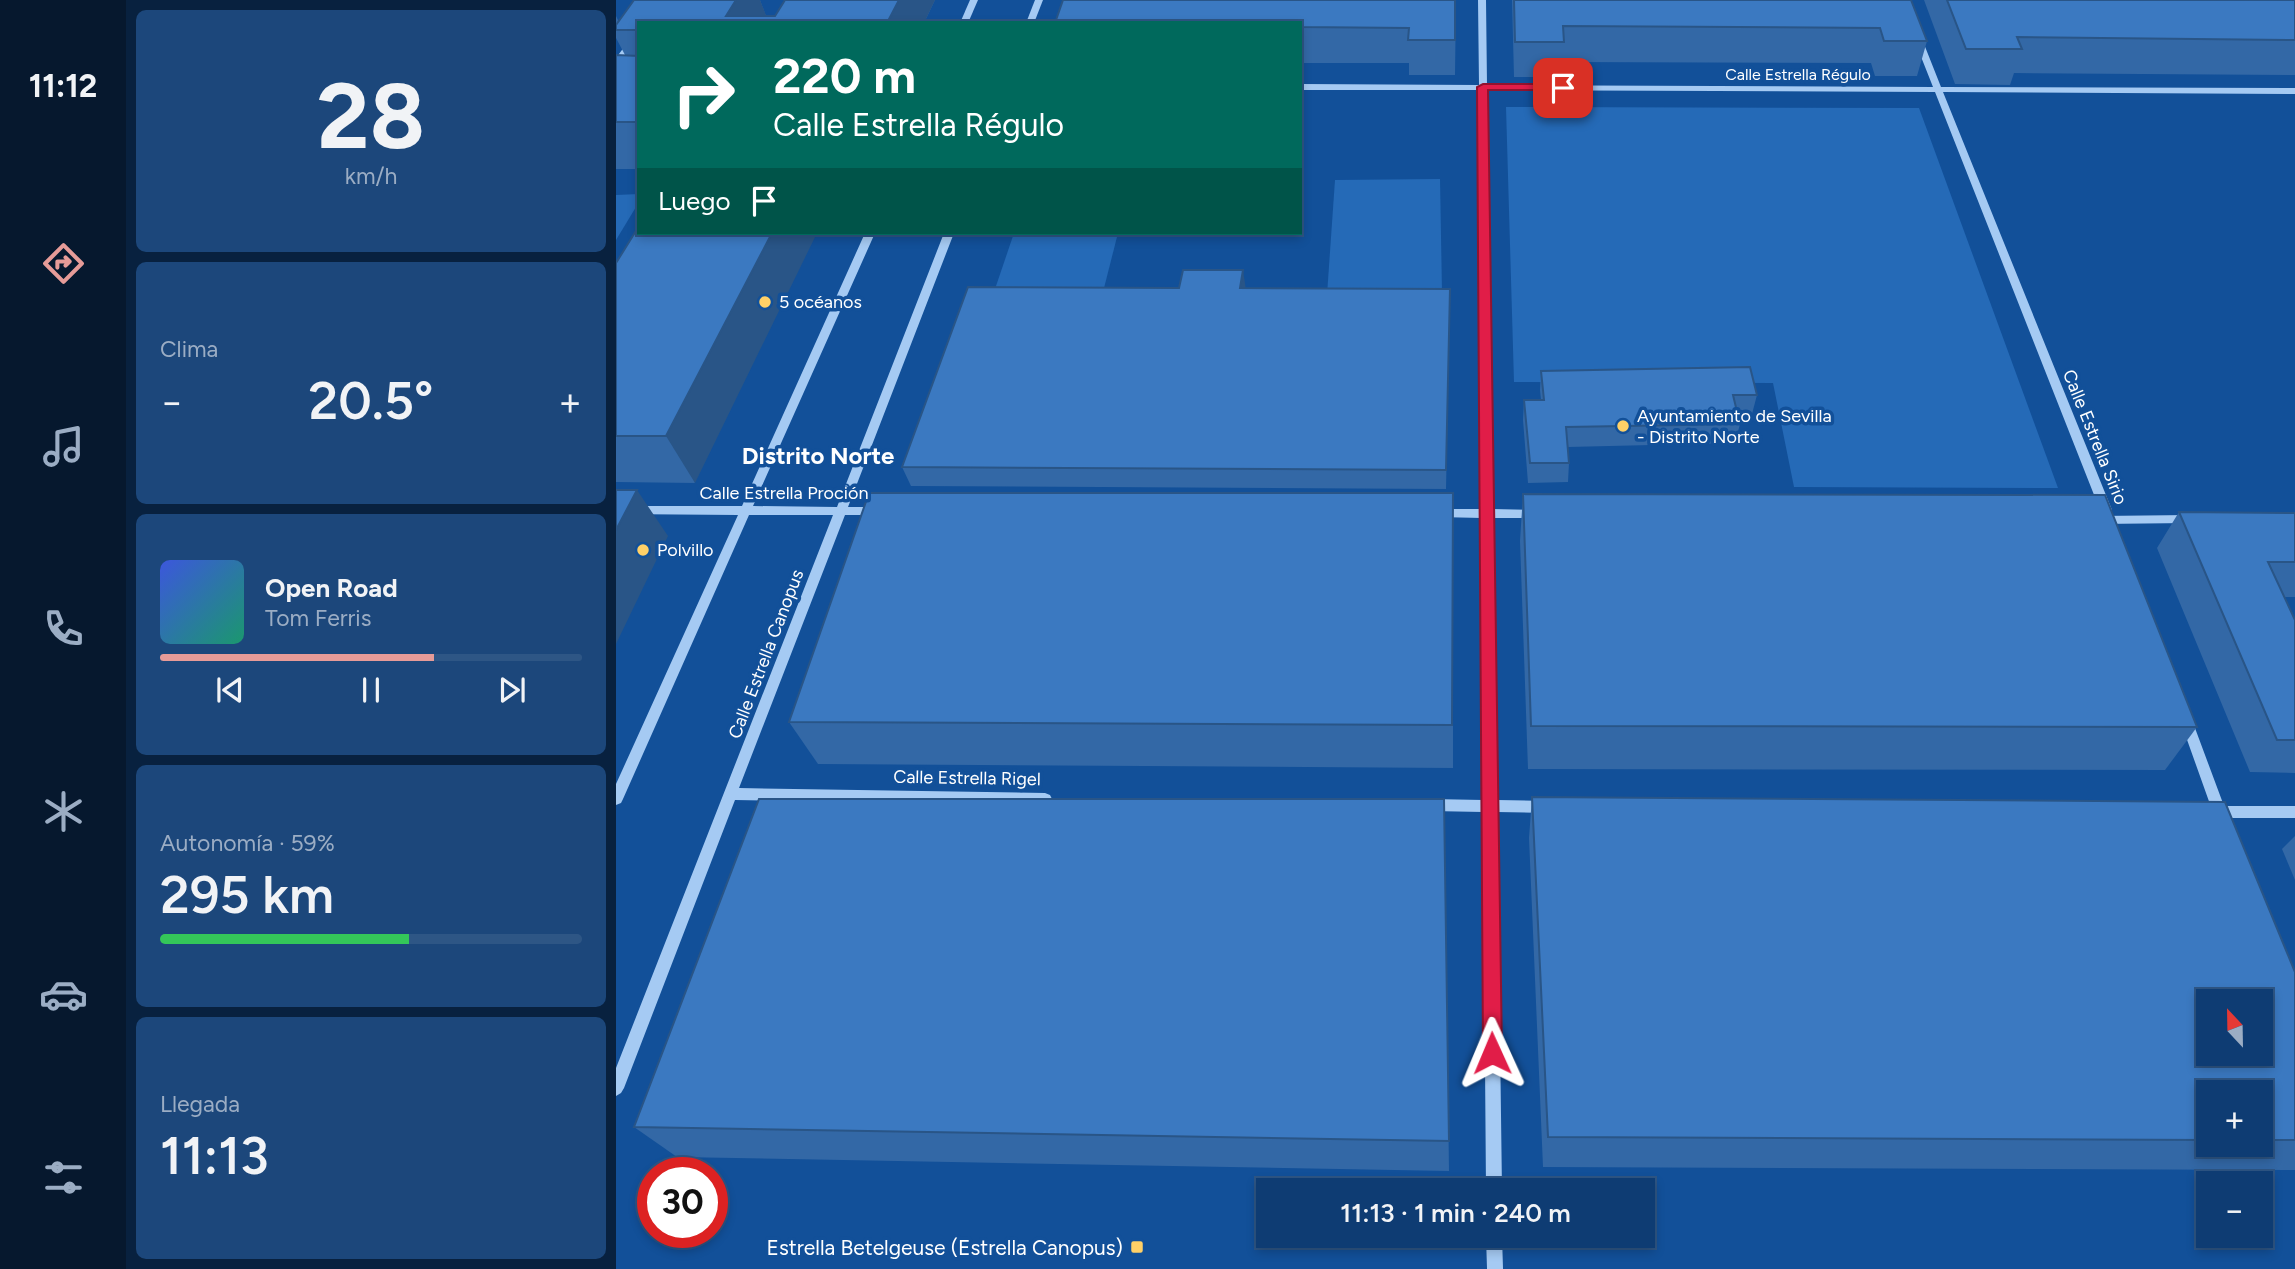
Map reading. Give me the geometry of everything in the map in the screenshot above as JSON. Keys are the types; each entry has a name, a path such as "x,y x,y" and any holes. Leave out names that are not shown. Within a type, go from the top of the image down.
{"street":[{"path":"965,21 974,0"},
{"path":"1031,21 1039,0"},
{"path":"1482,0 1494,1178"},
{"name":"Calle Estrella Sirio","path":"1912,25 2115,533"},
{"path":"616,64 637,36"},
{"name":"Calle Estrella Régulo","path":"1302,87 2295,91"},
{"path":"616,799 869,235"},
{"name":"Calle Estrella Canopus","path":"616,1088 948,235"},
{"name":"Calle Estrella Proción","path":"616,510 887,511"},
{"path":"1421,513 1549,514"},
{"path":"2082,520 2198,520"},
{"path":"2182,710 2217,817 2295,812"},
{"name":"Calle Estrella Rigel","path":"730,794 1062,799"},
{"path":"1421,805 1559,807"},
{"path":"1494,1248 1495,1269"}],"shaded area":[{"path":"1506,107 1919,108 2058,488 1794,487 1773,383 1514,382"},
{"path":"1440,179 1442,293 1327,295 1335,180"},
{"path":"637,194 637,205 616,240 616,195"},
{"path":"1013,235 1117,235 1103,292 994,292"}],"building":[{"path":"634,0 736,0 726,16 775,16 785,0 899,0 888,21 637,21 637,30 616,30 616,25"},
{"path":"1063,0 1455,0 1455,40 1408,40 1409,28 1302,27 1302,21 1056,21"},
{"path":"1514,0 1911,0 1927,41 1884,41 1880,28 1563,26 1564,42 1515,42"},
{"path":"1947,0 2295,0 2295,40 2017,37 2022,49 1966,49"},
{"path":"616,55 637,56 637,122 616,122"},
{"path":"637,229 637,235 771,235 666,436 616,436 616,263"},
{"path":"1183,270 1243,270 1240,288 1450,289 1446,470 902,467 968,287 1179,288"},
{"name":"Ayuntamiento de Sevilla - Distrito Norte","path":"1750,367 1757,395 1733,395 1740,424 1566,427 1569,463 1530,463 1524,400 1544,400 1541,371"},
{"path":"616,490 637,490 616,530"},
{"path":"869,493 1453,493 1452,725 789,722"},
{"path":"1523,494 2105,495 2197,727 1531,726"},
{"path":"2179,512 2295,513 2295,562 2268,562 2295,620 2295,740 2277,740"},
{"path":"1532,797 2225,802 2295,972 2295,1140 2273,1140 2273,1080 2196,1080 2196,1140 1548,1137"},
{"path":"759,799 1444,799 1449,1141 634,1127"}],"place":[{"name":"5 océanos","path":"765,302"},
{"name":"Ayuntamiento de Sevilla - Distrito Norte","path":"1623,426"},
{"name":"Polvillo","path":"643,550"},
{"name":"Estrella Betelgeuse (Estrella Canopus)","path":"1137,1247"}],"district":[{"name":"Distrito Norte","path":"818,455"}],"route":[{"path":"1492,1053 1483,87 1563,88"}]}
